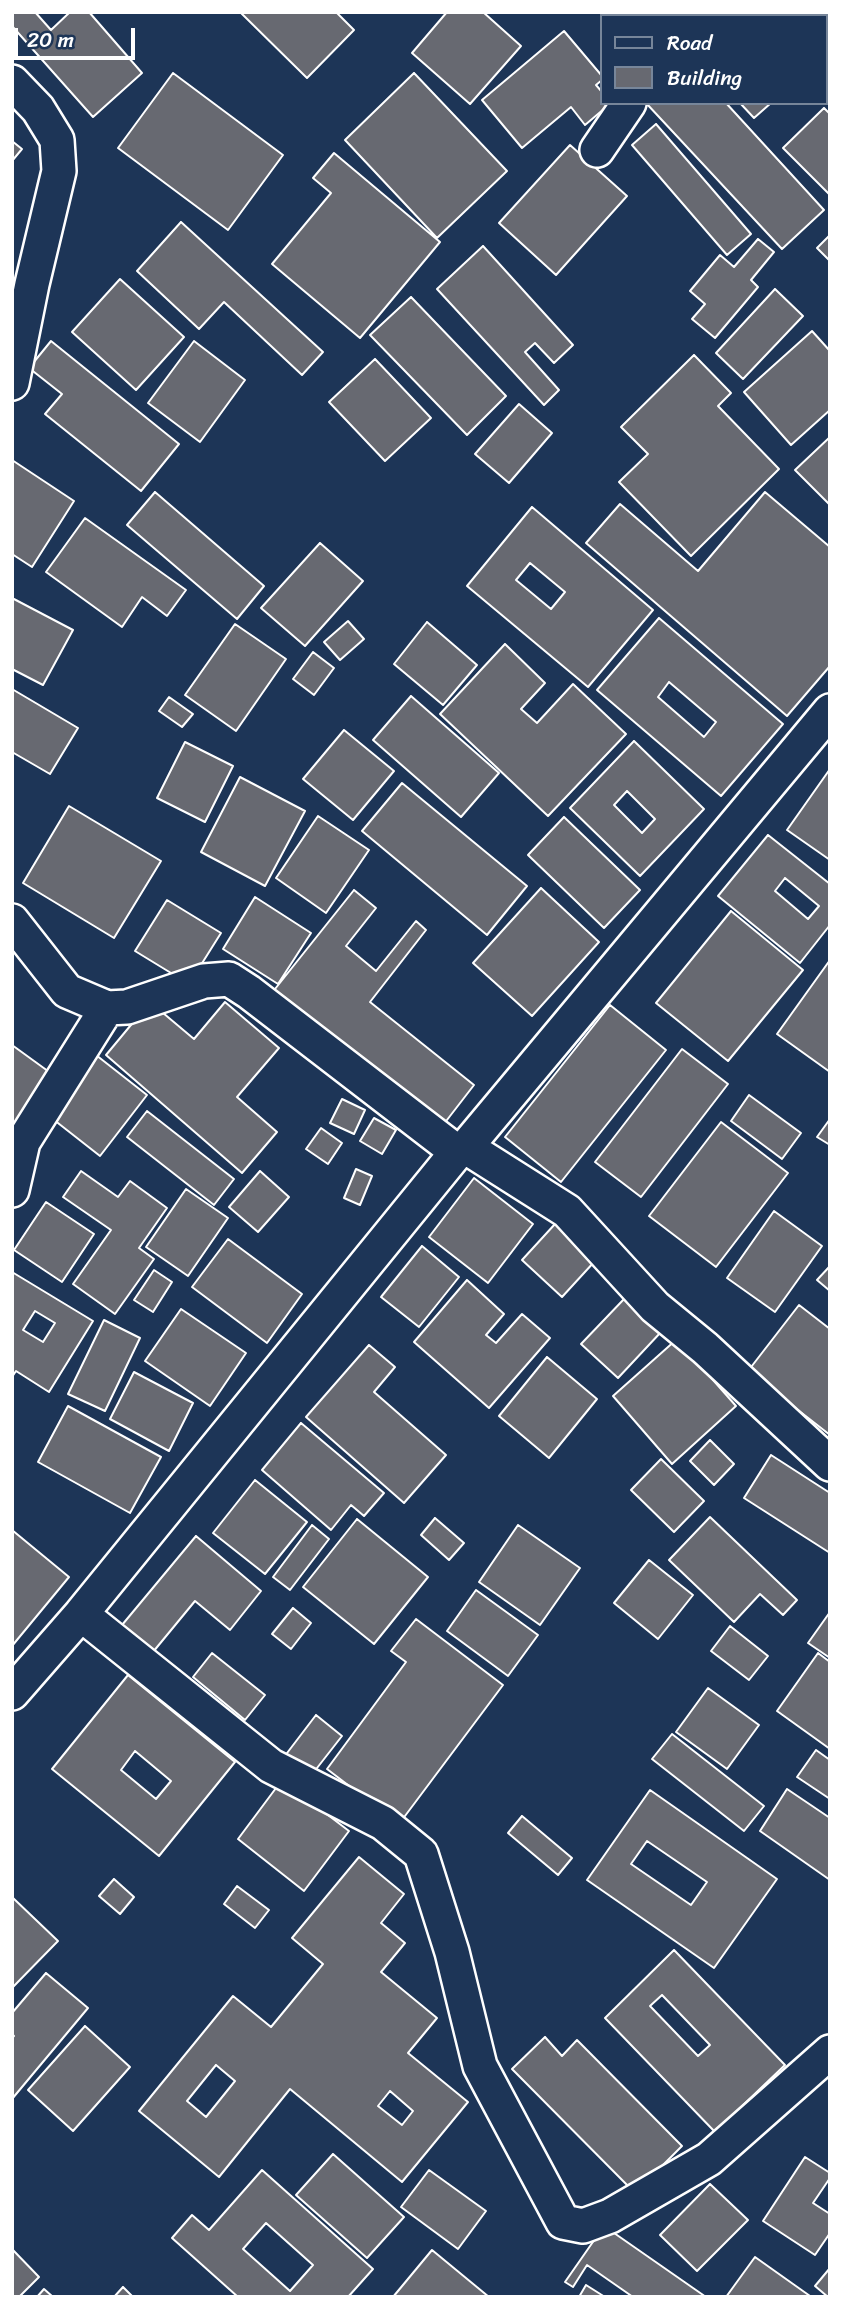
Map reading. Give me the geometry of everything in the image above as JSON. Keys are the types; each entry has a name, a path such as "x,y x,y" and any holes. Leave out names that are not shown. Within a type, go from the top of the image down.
{"street":[{"path":"12,82 38,109 57,140 59,171 12,383"},
{"path":"597,150 628,105"},
{"path":"12,1693 81,1614 461,1149 830,711"},
{"path":"12,921 67,991 107,1008 127,1007 204,981 229,979 249,992 461,1149 567,1210 655,1307 705,1348 830,1464"},
{"path":"12,1190 23,1142 107,1008"},
{"path":"81,1614 271,1766 383,1823 421,1854 452,1952 481,2066 564,2222 583,2226 610,2216 709,2159 830,2052"}],"building":[{"path":"12,12 35,12 51,30 70,12 89,12 142,73 93,117 12,26"},
{"path":"240,12 336,12 354,30 307,78"},
{"path":"447,12 483,12 521,46 470,104 412,53"},
{"path":"797,12 798,14 705,14"},
{"path":"817,12 830,12 830,24 828,14"},
{"path":"564,31 600,74 600,82 596,85 600,90 600,105 609,105 585,125 571,107 522,148 482,100"},
{"path":"828,46 830,48 828,80"},
{"path":"173,73 283,155 228,230 118,148"},
{"path":"414,73 507,171 437,238 345,140"},
{"path":"648,105 728,105 824,210 782,249"},
{"path":"742,105 769,105 754,118"},
{"path":"824,108 830,114 830,195 783,148"},
{"path":"656,124 751,234 727,255 632,145"},
{"path":"12,141 22,149 12,161"},
{"path":"570,145 627,196 556,275 499,223"},
{"path":"334,153 440,242 360,338 272,264 331,193 313,178"},
{"path":"181,222 323,352 302,375 224,302 199,329 137,271"},
{"path":"830,235 830,261 817,248"},
{"path":"758,239 774,252 751,280 758,287 715,338 692,319 705,304 690,291 720,255 734,267"},
{"path":"483,246 573,345 554,363 535,343 525,352 559,390 544,405 437,289"},
{"path":"120,279 184,337 136,390 72,332"},
{"path":"775,289 803,316 743,379 716,353"},
{"path":"411,297 506,396 467,435 370,335"},
{"path":"812,331 830,351 830,410 791,445 744,392"},
{"path":"51,341 179,444 141,491 45,414 62,394 29,368"},
{"path":"194,341 245,380 200,442 148,403"},
{"path":"694,355 731,393 718,406 779,469 691,556 619,482 648,454 621,427"},
{"path":"375,359 431,418 385,461 329,402"},
{"path":"519,404 552,433 509,483 475,454"},
{"path":"830,437 830,505 795,470"},
{"path":"12,460 74,501 32,567 12,554"},
{"path":"155,492 264,586 237,619 127,525"},
{"path":"765,492 830,547 830,666 787,716 586,543 620,504 698,571"},
{"path":"532,507 653,610 588,687 467,586","holes":["530,563 565,592 551,609 516,580"]},
{"path":"85,518 186,590 167,616 142,597 122,627 46,572"},
{"path":"320,543 363,581 305,646 261,608"},
{"path":"12,598 73,630 43,685 12,669"},
{"path":"659,618 783,724 721,796 597,690","holes":["669,682 716,722 704,737 658,697"]},
{"path":"348,621 364,639 340,660 324,642"},
{"path":"427,622 477,665 443,705 394,664"},
{"path":"235,624 286,659 236,731 185,695"},
{"path":"505,644 545,683 521,709 537,723 573,684 626,734 548,816 440,714"},
{"path":"313,652 334,668 314,695 293,679"},
{"path":"12,689 78,728 50,774 12,752"},
{"path":"411,696 499,773 461,817 373,740"},
{"path":"169,697 193,714 182,727 159,711"},
{"path":"344,730 394,771 353,820 303,779"},
{"path":"634,741 704,809 640,876 570,808","holes":["627,791 655,819 642,833 614,805"]},
{"path":"185,742 233,766 205,822 157,798"},
{"path":"830,769 830,860 787,830"},
{"path":"240,777 305,811 265,886 201,852"},
{"path":"402,783 527,886 487,935 362,831"},
{"path":"69,806 161,861 114,938 23,883"},
{"path":"318,816 369,850 326,913 276,878"},
{"path":"564,817 640,890 604,928 528,855"},
{"path":"768,835 830,884 830,925 800,963 718,896","holes":["785,878 819,906 808,919 775,891"]},
{"path":"541,888 599,942 532,1016 473,963"},
{"path":"354,890 376,908 346,946 376,971 416,921 426,930 370,1002 474,1085 440,1129 271,994"},
{"path":"255,897 311,933 278,984 223,949"},
{"path":"167,900 221,933 189,984 135,951"},
{"path":"731,911 803,970 728,1061 656,1003"},
{"path":"830,960 830,1072 777,1034"},
{"path":"150,1002 194,1039 225,1002 279,1048 237,1097 277,1132 242,1173 106,1055"},
{"path":"610,1005 666,1050 561,1182 505,1137"},
{"path":"12,1045 52,1074 12,1127"},
{"path":"682,1049 728,1084 641,1197 595,1162"},
{"path":"96,1055 147,1095 100,1156 49,1116"},
{"path":"749,1095 801,1133 782,1159 731,1121"},
{"path":"342,1099 365,1110 354,1134 330,1123"},
{"path":"147,1111 234,1179 214,1205 127,1137"},
{"path":"374,1118 396,1130 382,1154 360,1141"},
{"path":"830,1119 830,1145 817,1137"},
{"path":"721,1122 788,1173 716,1267 649,1216"},
{"path":"321,1128 342,1143 328,1164 306,1149"},
{"path":"356,1169 372,1176 360,1205 344,1198"},
{"path":"81,1171 118,1197 130,1181 167,1208 139,1248 154,1259 115,1314 73,1284 111,1230 63,1197"},
{"path":"260,1171 289,1197 258,1232 229,1207"},
{"path":"474,1178 533,1224 488,1283 429,1237"},
{"path":"186,1189 228,1218 188,1276 146,1247"},
{"path":"46,1202 94,1234 62,1282 14,1250"},
{"path":"774,1211 822,1246 775,1312 727,1278"},
{"path":"555,1224 595,1261 562,1297 522,1260"},
{"path":"228,1239 302,1294 267,1343 192,1287"},
{"path":"422,1246 459,1277 419,1327 381,1297"},
{"path":"830,1266 830,1291 817,1280"},
{"path":"154,1270 172,1282 153,1312 134,1300"},
{"path":"12,1272 93,1321 49,1392 16,1371 12,1377","holes":["35,1311 55,1323 43,1342 23,1330"]},
{"path":"467,1280 504,1314 486,1335 496,1343 522,1314 550,1338 489,1408 414,1342"},
{"path":"625,1298 661,1332 618,1378 581,1344"},
{"path":"799,1305 830,1329 830,1435 748,1371"},
{"path":"181,1309 246,1353 210,1406 145,1361"},
{"path":"104,1320 140,1338 105,1411 68,1394"},
{"path":"677,1339 736,1406 672,1464 613,1396"},
{"path":"369,1345 395,1367 374,1392 446,1455 404,1503 306,1417"},
{"path":"547,1357 597,1399 549,1458 499,1416"},
{"path":"134,1372 193,1403 169,1451 110,1419"},
{"path":"68,1406 161,1457 130,1513 38,1462"},
{"path":"301,1423 384,1493 364,1516 351,1505 331,1530 262,1470"},
{"path":"710,1440 734,1464 714,1485 690,1461"},
{"path":"771,1455 830,1493 830,1553 744,1498"},
{"path":"661,1459 704,1501 674,1532 631,1490"},
{"path":"255,1480 307,1522 265,1574 213,1533"},
{"path":"710,1517 797,1600 783,1615 760,1594 734,1622 669,1560"},
{"path":"435,1518 464,1543 449,1560 421,1535"},
{"path":"357,1519 428,1577 374,1644 303,1587"},
{"path":"312,1525 329,1539 290,1590 273,1577"},
{"path":"518,1525 580,1568 540,1625 479,1582"},
{"path":"12,1530 69,1577 12,1646"},
{"path":"196,1536 261,1591 230,1630 195,1601 153,1652 122,1625"},
{"path":"649,1560 693,1595 658,1639 614,1603"},
{"path":"476,1590 538,1635 508,1676 447,1631"},
{"path":"293,1608 311,1623 291,1649 272,1634"},
{"path":"830,1612 830,1658 808,1643"},
{"path":"416,1619 503,1685 399,1824 327,1769 406,1662 391,1651"},
{"path":"730,1626 768,1656 749,1680 711,1651"},
{"path":"212,1653 265,1695 245,1720 193,1677"},
{"path":"818,1653 830,1662 830,1749 777,1711"},
{"path":"128,1675 235,1762 159,1856 52,1769","holes":["135,1751 171,1781 156,1799 121,1770"]},
{"path":"708,1688 759,1725 727,1769 676,1732"},
{"path":"316,1715 342,1736 310,1777 284,1757"},
{"path":"672,1734 764,1806 744,1831 652,1759"},
{"path":"816,1750 830,1760 830,1799 797,1777"},
{"path":"282,1780 349,1831 304,1891 238,1839"},
{"path":"787,1789 830,1818 830,1880 760,1831"},
{"path":"650,1790 777,1879 714,1968 587,1880","holes":["647,1841 707,1882 691,1905 631,1864"]},
{"path":"522,1816 572,1858 558,1875 508,1833"},
{"path":"359,1857 404,1894 381,1923 405,1943 381,1972 437,2018 408,2053 468,2102 402,2182 290,2089 219,2177 139,2111 233,1996 271,2027 323,1964 292,1938","holes":["216,2065 235,2081 206,2117 187,2101","390,2091 413,2111 402,2125 378,2106"]},
{"path":"114,1879 134,1897 120,1914 99,1896"},
{"path":"237,1886 269,1910 255,1928 224,1904"},
{"path":"12,1897 58,1941 12,1988"},
{"path":"674,1950 785,2065 715,2132 605,2018","holes":["662,1995 710,2045 698,2056 650,2006"]},
{"path":"46,1973 88,2008 12,2099 12,2013"},
{"path":"85,2026 130,2067 73,2131 28,2090"},
{"path":"545,2037 562,2056 577,2040 682,2146 635,2193 512,2069"},
{"path":"333,2154 404,2217 367,2258 296,2195"},
{"path":"805,2157 830,2173 830,2178 813,2203 830,2214 830,2233 815,2255 763,2221"},
{"path":"262,2170 373,2269 348,2297 238,2297 172,2238 192,2215 209,2230","holes":["266,2223 313,2265 290,2291 243,2249"]},
{"path":"429,2170 486,2211 458,2249 401,2207"},
{"path":"710,2184 748,2220 697,2271 660,2235"},
{"path":"604,2226 706,2297 633,2297 587,2265 573,2287 565,2282"},
{"path":"12,2249 39,2277 19,2297 12,2297"},
{"path":"432,2250 489,2297 393,2297"},
{"path":"755,2257 810,2296 726,2297"},
{"path":"830,2268 830,2297 828,2297 815,2286"},
{"path":"586,2285 605,2297 579,2297"},
{"path":"123,2287 133,2297 114,2297"},
{"path":"44,2289 53,2297 37,2297"}]}
